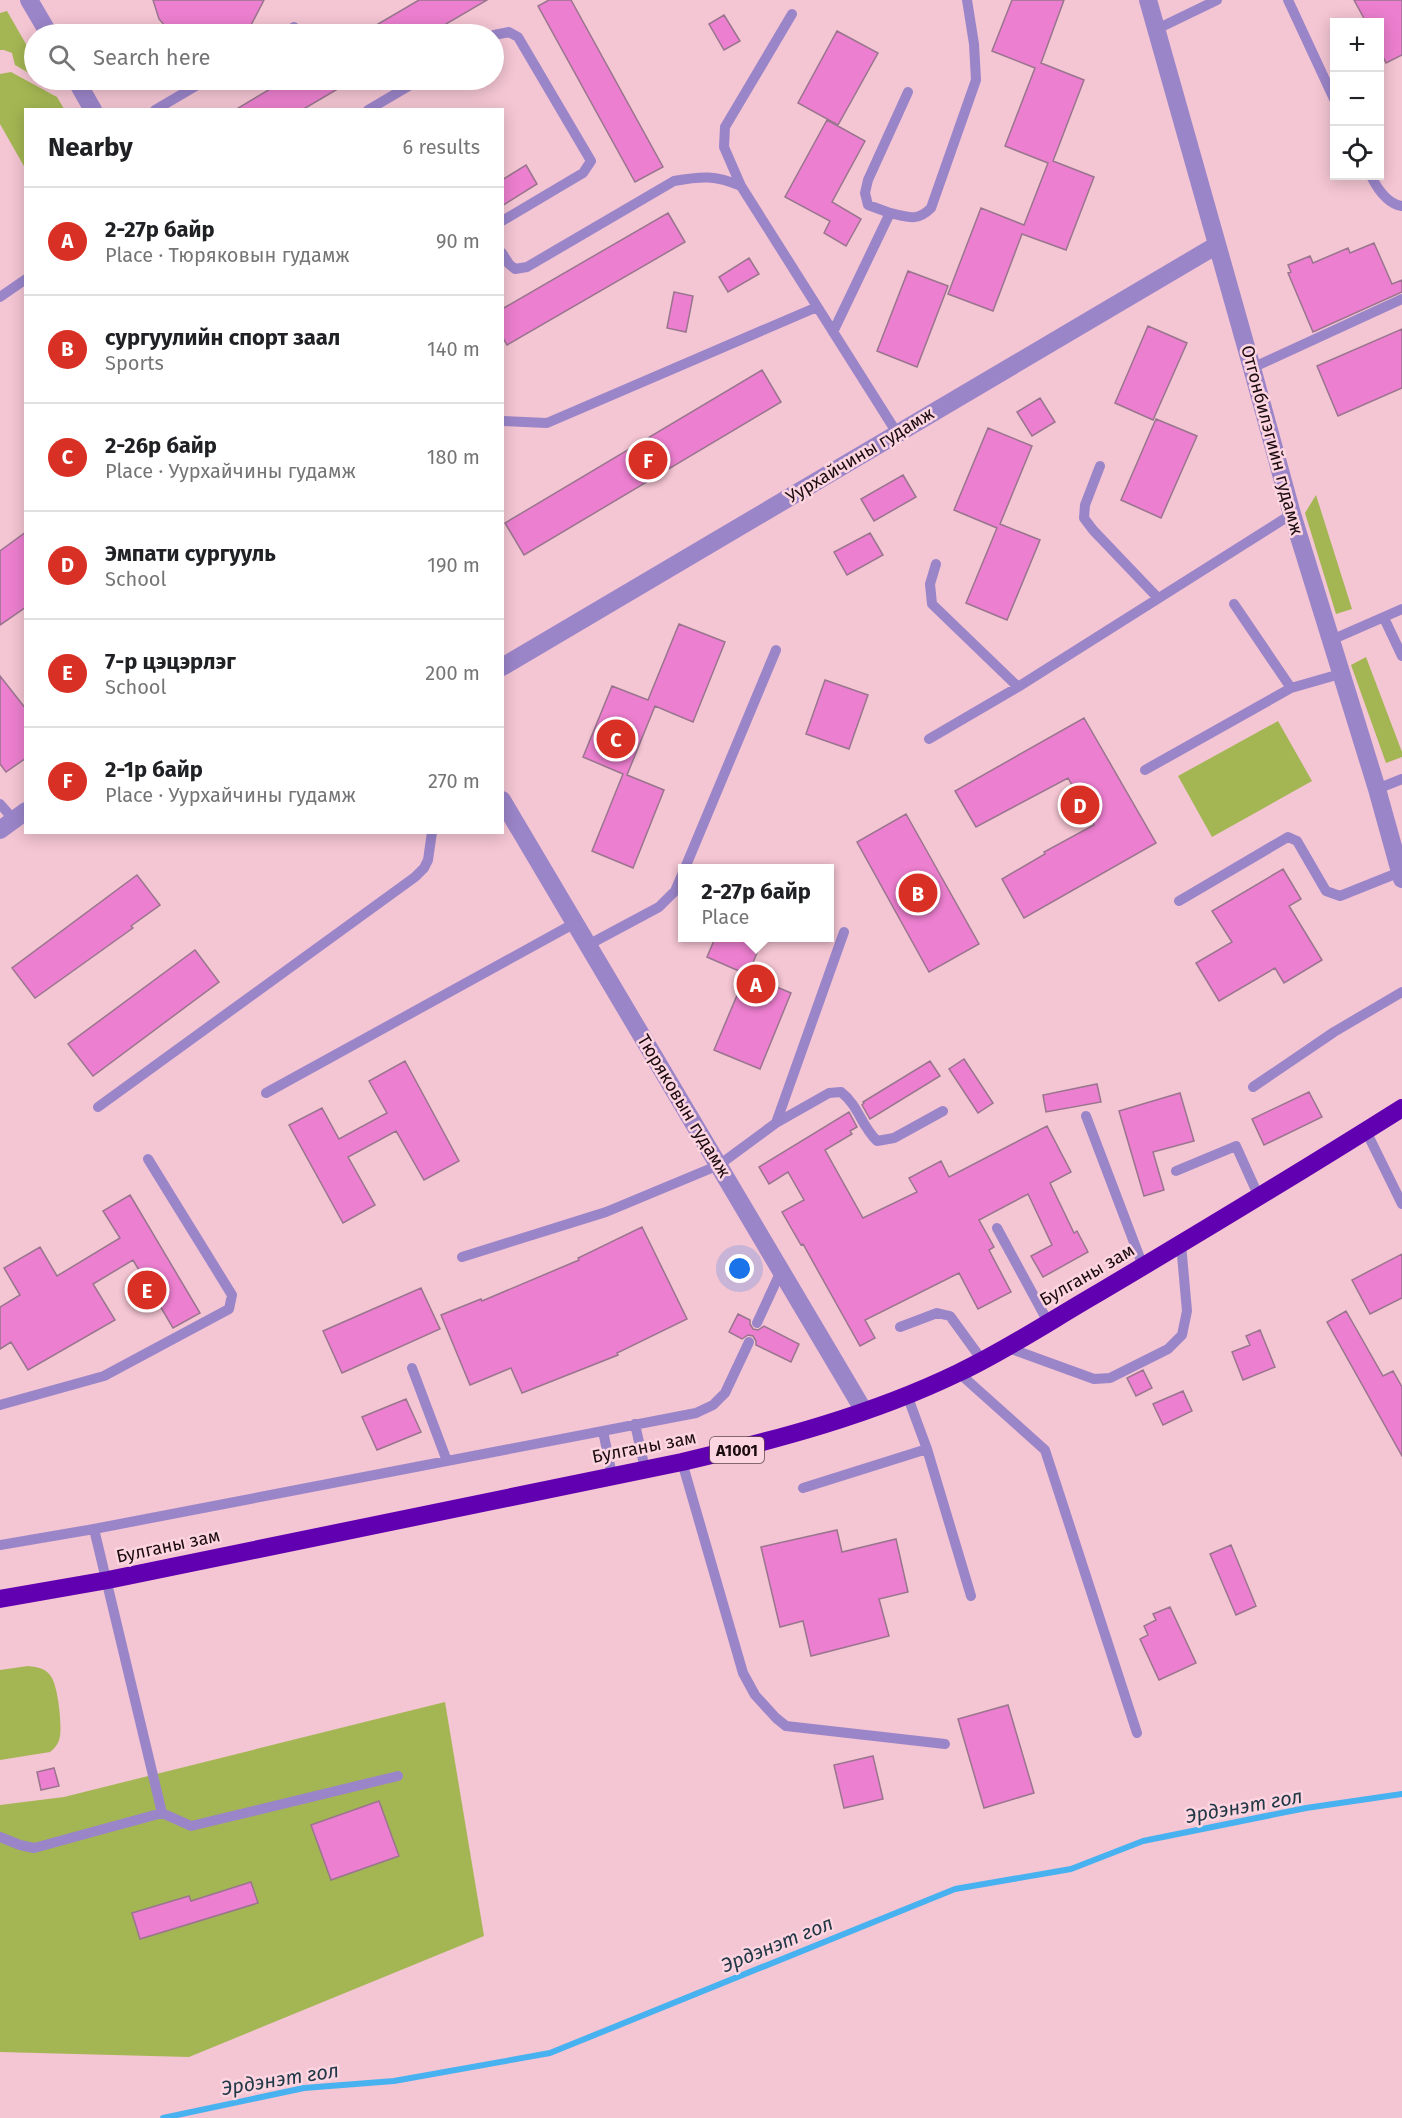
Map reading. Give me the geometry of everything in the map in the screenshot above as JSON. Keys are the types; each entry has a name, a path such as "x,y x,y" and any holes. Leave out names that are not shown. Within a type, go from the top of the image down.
{"highway":[{"name":"Булганы зам","path":"0,1599 108,1580 682,1462 748,1447 864,1412 959,1373 1181,1244 1402,1108"}],"street":[{"path":"29,0 43,24"},
{"name":"Отгонбилэгийн гудамж","path":"1148,0 1292,514 1329,641 1377,789 1401,875"},
{"path":"82,90 92,108"},
{"name":"Уурхайчины гудамж","path":"504,666 1217,245"},
{"name":"Тюряковын гудамж","path":"504,803 864,1412"}],"lane":[{"path":"908,92 868,180 865,192 868,205 890,213 916,218 923,216 931,208 976,80 974,44 967,0"},
{"path":"1157,30 1217,0"},
{"path":"1288,0 1330,88"},
{"path":"792,14 725,127 724,147 741,186 897,434"},
{"path":"504,33 509,32 519,37 591,161 583,173 504,220"},
{"path":"157,108 189,90"},
{"path":"372,108 402,90"},
{"path":"504,256 508,264 515,269 527,267 674,181 699,177 723,178 741,186"},
{"path":"1373,180 1378,190 1395,205 1402,206"},
{"path":"833,332 890,213"},
{"path":"0,297 24,280"},
{"path":"1252,368 1402,299"},
{"path":"504,422 547,423 817,307"},
{"path":"1100,466 1085,505 1084,518 1157,597"},
{"path":"929,739 1018,687 1157,597 1292,514"},
{"path":"936,564 930,584 932,604 1018,687"},
{"path":"1234,604 1291,688"},
{"path":"1329,641 1402,609"},
{"path":"1384,618 1402,656"},
{"path":"687,864 776,650"},
{"path":"1145,770 1291,688 1340,674"},
{"path":"1377,789 1402,778"},
{"path":"0,804 13,820"},
{"path":"98,1107 416,877 428,860 432,834"},
{"path":"1179,901 1288,837 1297,842 1326,891 1340,896 1401,875"},
{"path":"588,945 659,907 675,891 678,884"},
{"path":"266,1093 575,923"},
{"path":"776,1123 844,932"},
{"path":"1253,1087 1334,1032 1402,992"},
{"path":"462,1257 606,1212 718,1165 776,1123 829,1093 841,1092 851,1100 867,1131 877,1141 894,1138 943,1111"},
{"path":"1086,1116 1143,1266"},
{"path":"1366,1131 1402,1204"},
{"path":"1176,1171 1236,1146 1259,1197"},
{"path":"0,1405 104,1376 229,1309 232,1295 148,1159"},
{"path":"997,1228 1048,1322"},
{"path":"1005,1347 1094,1378 1110,1378 1168,1349 1182,1335 1187,1311 1181,1244"},
{"path":"757,1323 781,1271"},
{"path":"900,1327 937,1313 950,1316 982,1360"},
{"path":"0,1545 696,1413 713,1406 725,1393 749,1342"},
{"path":"412,1368 447,1461"},
{"path":"959,1373 1045,1450 1137,1733"},
{"path":"908,1395 927,1449 971,1596"},
{"path":"635,1424 645,1469"},
{"path":"603,1431 612,1475"},
{"path":"803,1488 927,1449"},
{"path":"682,1462 743,1673 754,1695 766,1708 786,1726 945,1744"},
{"path":"94,1529 162,1814"},
{"path":"0,1837 34,1848 162,1814 191,1826 398,1776"}],"green space":[{"path":"7,11 24,41 24,70 15,65 12,53 0,50 0,13"},
{"path":"11,72 24,79 24,90 44,90 57,97 63,108 24,108 24,166 0,124 0,74"},
{"path":"1316,495 1352,609 1336,614 1305,513"},
{"path":"1366,657 1402,752 1402,757 1386,763 1351,665"},
{"path":"1278,721 1312,781 1212,837 1178,776"},
{"path":"28,1666 46,1671 53,1680 60,1714 59,1741 50,1752 0,1760 0,1670"},
{"path":"445,1702 484,1936 189,2057 0,2052 0,1805 64,1797"}],"building":[{"path":"153,0 264,0 252,24 163,24 159,19"},
{"path":"419,0 487,0 446,24 378,24"},
{"path":"549,0 571,0 663,167 635,182 538,6"},
{"path":"1012,0 1064,0 1041,63 1084,80 1053,161 1094,177 1066,250 1022,234 993,311 948,294 981,208 1024,225 1048,163 1005,146 1035,68 992,51"},
{"path":"1354,0 1402,0 1402,55 1386,63 1384,59 1384,18 1364,18"},
{"path":"724,15 740,41 724,50 709,24"},
{"path":"837,31 878,53 838,125 798,103"},
{"path":"268,90 336,90 305,108 238,108"},
{"path":"827,120 865,141 832,202 861,219 846,246 824,233 830,221 785,197"},
{"path":"526,165 537,184 504,205 504,179"},
{"path":"668,213 685,242 507,345 504,340 504,308"},
{"path":"1374,243 1392,284 1402,280 1402,292 1313,332 1288,273 1291,272 1288,265 1310,256 1313,263 1348,248 1350,253"},
{"path":"749,258 759,274 728,292 719,277"},
{"path":"908,271 948,286 917,367 877,351"},
{"path":"674,292 693,296 686,332 667,328"},
{"path":"1148,326 1187,343 1153,420 1115,403"},
{"path":"1402,329 1402,388 1338,416 1317,366"},
{"path":"762,370 781,402 524,555 505,523"},
{"path":"1040,398 1055,422 1032,436 1017,412"},
{"path":"1156,419 1197,436 1161,518 1121,500"},
{"path":"988,428 1032,446 1000,524 1040,540 1007,620 966,603 997,528 954,510"},
{"path":"903,475 916,497 874,521 861,499"},
{"path":"24,533 24,608 0,625 0,551"},
{"path":"870,533 883,555 847,575 834,552"},
{"path":"679,624 725,642 693,722 655,706 627,775 664,790 633,868 592,851 623,774 583,757 612,686 648,700"},
{"path":"0,676 24,706 24,759 6,772 0,764"},
{"path":"825,680 868,695 849,749 806,734"},
{"path":"1084,718 1156,843 1024,918 1002,879 1045,854 1044,852 1094,825 1068,778 976,827 955,791"},
{"path":"906,814 979,944 929,972 857,842"},
{"path":"1283,869 1301,899 1289,906 1322,960 1284,983 1275,968 1219,1001 1196,963 1232,942 1212,911"},
{"path":"137,875 160,905 131,926 133,928 35,998 12,968"},
{"path":"713,942 761,942 748,975 707,957"},
{"path":"195,950 219,982 93,1076 68,1044"},
{"path":"746,974 791,993 760,1069 714,1050"},
{"path":"964,1059 993,1103 978,1113 949,1069"},
{"path":"405,1061 459,1161 424,1180 396,1131 348,1157 375,1205 343,1223 289,1125 322,1108 339,1139 387,1113 369,1081"},
{"path":"930,1061 940,1076 870,1119 862,1105 863,1102"},
{"path":"1097,1084 1101,1102 1046,1112 1043,1095"},
{"path":"1309,1092 1322,1117 1264,1145 1252,1119"},
{"path":"1180,1093 1194,1141 1153,1152 1164,1190 1144,1196 1119,1111"},
{"path":"849,1112 857,1127 850,1131 852,1134 825,1150 863,1218 917,1192 909,1178 941,1161 949,1177 1047,1126 1071,1172 1050,1183 1074,1233 1077,1231 1088,1252 1043,1277 1031,1256 1052,1245 1028,1194 979,1220 994,1247 989,1250 1011,1292 978,1309 959,1273 865,1320 875,1338 860,1346 803,1244 801,1245 782,1212 804,1200 788,1172 769,1184 759,1167"},
{"path":"130,1195 200,1313 173,1328 133,1260 93,1284 115,1320 28,1370 11,1342 0,1349 0,1307 20,1295 4,1268 40,1247 57,1276 120,1238 103,1211"},
{"path":"642,1227 687,1319 617,1353 618,1355 522,1393 511,1368 470,1385 441,1315 481,1299 482,1301 579,1260 578,1258"},
{"path":"1402,1254 1402,1298 1370,1314 1352,1280"},
{"path":"421,1288 440,1329 342,1373 323,1331"},
{"path":"1346,1311 1383,1376 1393,1371 1402,1387 1402,1456 1327,1322"},
{"path":"738,1314 750,1320 753,1329 758,1330 764,1326 799,1344 791,1362 756,1345 753,1336 748,1335 742,1339 729,1332"},
{"path":"1260,1330 1275,1367 1243,1380 1232,1352 1250,1345 1246,1336"},
{"path":"1143,1370 1152,1388 1136,1396 1127,1378"},
{"path":"1183,1391 1192,1411 1163,1425 1153,1404"},
{"path":"406,1399 421,1432 377,1450 362,1417"},
{"path":"837,1530 842,1552 896,1539 908,1592 879,1599 889,1636 811,1656 803,1621 780,1627 761,1547"},
{"path":"1231,1545 1256,1606 1236,1615 1210,1554"},
{"path":"1170,1607 1196,1663 1159,1680 1140,1639 1148,1635 1144,1626 1156,1620 1153,1614"},
{"path":"1008,1705 1034,1793 984,1808 958,1719"},
{"path":"873,1756 883,1799 844,1808 834,1765"},
{"path":"54,1768 59,1786 41,1790 37,1772"},
{"path":"379,1801 399,1856 331,1880 311,1825"},
{"path":"251,1882 258,1903 140,1939 132,1913 189,1896 191,1901"}],"waterway":[{"name":"Эрдэнэт гол","path":"163,2118 304,2088 394,2081 550,2053 955,1889 1071,1869 1143,1841 1306,1808 1402,1794"}],"place":[{"name":"2-1р байр","path":"648,460"},
{"name":"2-26р байр","path":"616,739"},
{"name":"Эмпати сургууль","path":"1080,805"},
{"name":"сургуулийн спорт заал","path":"918,893"},
{"name":"2-27р байр","path":"756,984"},
{"name":"7-р цэцэрлэг","path":"147,1290"}]}
